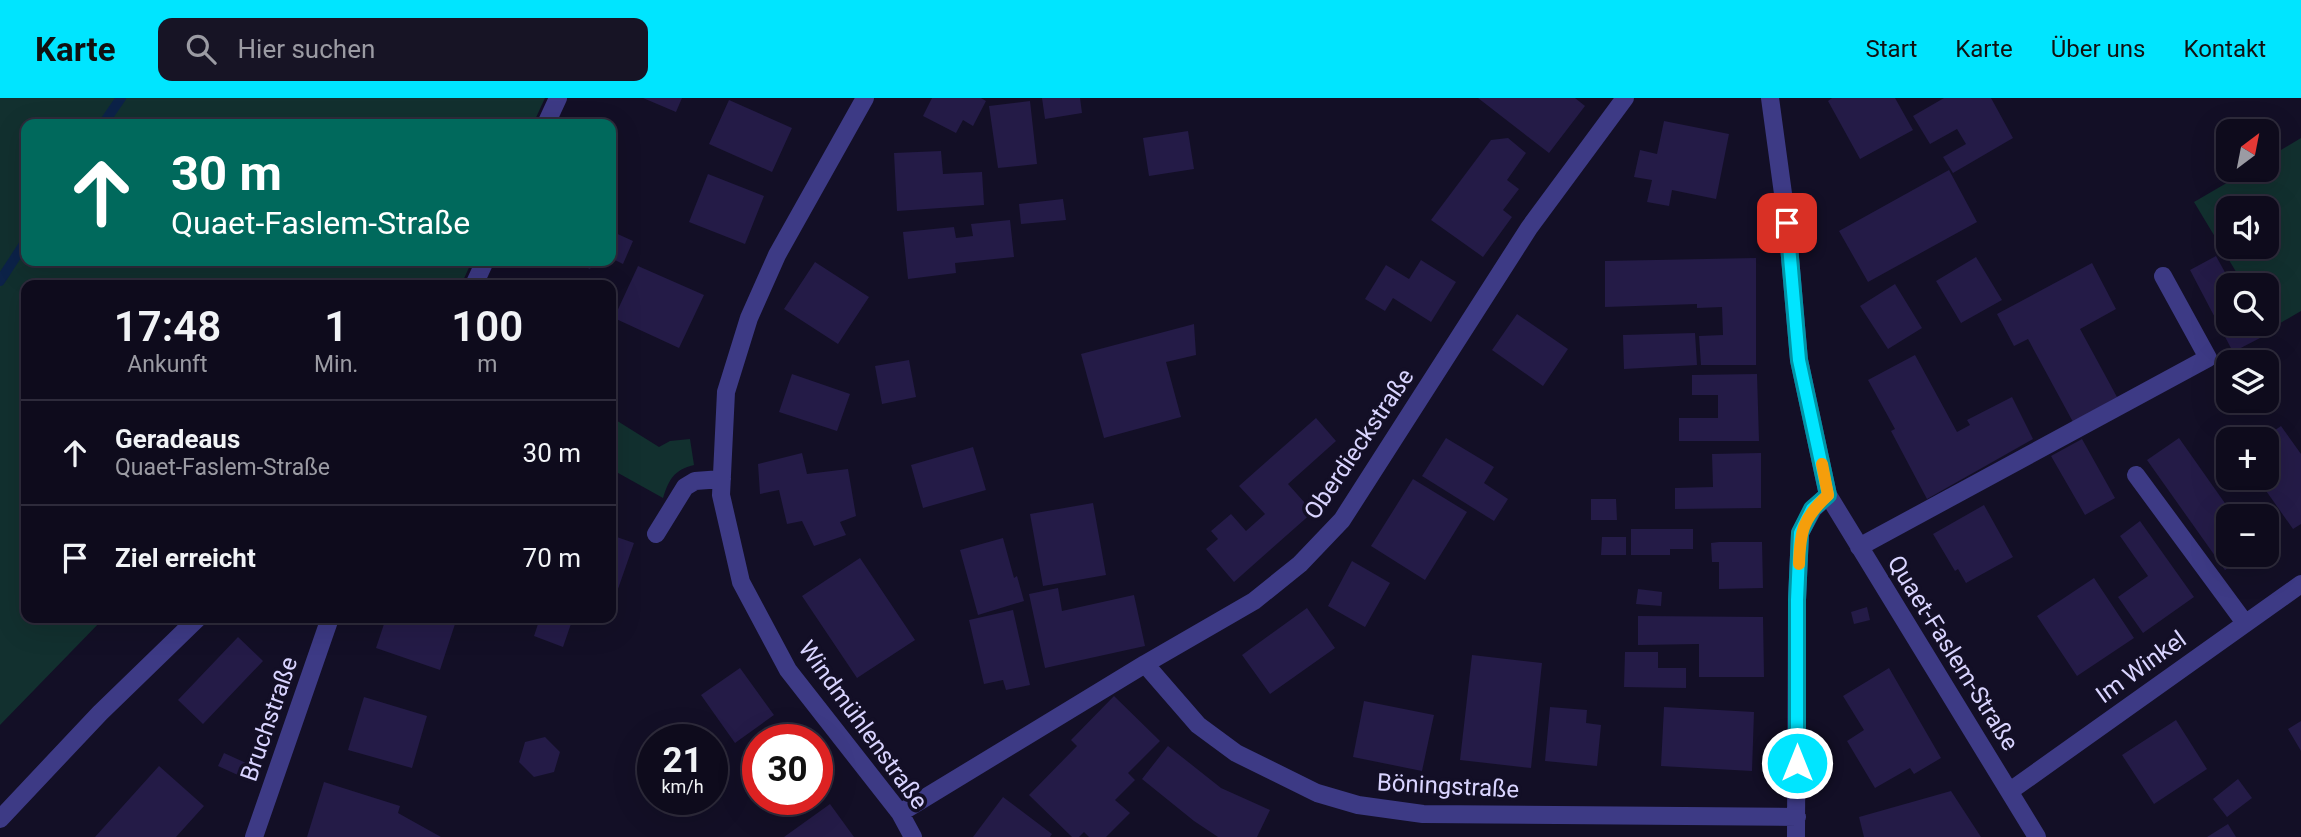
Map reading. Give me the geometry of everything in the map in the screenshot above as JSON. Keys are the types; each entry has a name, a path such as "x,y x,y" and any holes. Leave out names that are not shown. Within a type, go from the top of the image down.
{"street":[{"path":"548,119 558,98"},
{"name":"Windmühlenstraße","path":"865,98 777,254 749,318 726,392 721,495 741,582 788,670 900,813 913,837"},
{"name":"Oberdieckstraße","path":"900,813 1254,601 1300,564 1342,520 1530,228 1625,98"},
{"name":"Quaet-Faslem-Straße","path":"1770,98 1787,223 1799,360 1828,495 2037,837"},
{"path":"1859,547 2208,358 2163,275"},
{"path":"2136,475 2245,623"},
{"path":"656,534 685,487 695,481 722,479"},
{"path":"1796,837 1797,600 1800,533 1812,509 1828,495"},
{"name":"Im Winkel","path":"2010,792 2301,584"},
{"path":"0,819 100,713 193,623"},
{"name":"Bruchstraße","path":"254,837 328,623"},
{"name":"Böningstraße","path":"1145,664 1198,725 1236,753 1317,793 1358,805 1423,814 1797,817"}],"green space":[{"path":"0,98 545,98 535,119 21,119 21,266 470,266 463,280 21,280 21,623 99,623 0,725"},
{"path":"2301,138 2301,311 2279,324 2279,273 2237,273 2228,259 2279,259 2279,196 2216,196 2216,239 2194,202 2228,182 2279,182 2279,151"},
{"path":"616,420 659,447 670,441 690,439 694,465 673,476 663,498 616,472"}],"building":[{"path":"643,98 682,98 676,112"},
{"path":"932,98 981,98 986,101 973,126 963,120 956,133 923,116"},
{"path":"1042,98 1080,98 1082,113 1045,119"},
{"path":"1478,98 1575,98 1585,106 1549,153"},
{"path":"1832,98 1895,98 1913,130 1860,159 1828,101"},
{"path":"1944,98 1991,98 2013,138 1953,173 1943,157 1966,144 1957,129 1930,144 1913,116"},
{"path":"729,100 792,128 772,172 709,144"},
{"path":"1030,101 1037,164 998,168 989,106"},
{"path":"1664,121 1729,134 1716,199 1672,190 1669,206 1647,202 1652,180 1634,177 1640,150 1657,154"},
{"path":"1188,131 1194,169 1149,176 1143,138"},
{"path":"1508,138 1526,153 1507,180 1519,189 1503,210 1512,217 1483,257 1431,220 1491,140"},
{"path":"941,151 943,174 982,172 984,205 897,211 894,153"},
{"path":"1949,170 1977,222 1868,282 1839,231"},
{"path":"708,174 764,196 745,244 689,222"},
{"path":"1063,199 1066,220 1021,224 1019,204"},
{"path":"1010,220 1014,257 955,263 956,273 908,279 903,232 954,227 956,238 973,236 971,224"},
{"path":"616,233 633,241 623,264 616,260"},
{"path":"2216,256 2225,273 2216,273 2216,320 2190,270"},
{"path":"1976,257 2002,300 1961,323 1936,281"},
{"path":"1756,258 1756,365 1701,365 1699,336 1723,335 1722,307 1697,308 1697,304 1605,307 1605,261"},
{"path":"1421,260 1456,282 1431,322 1393,298 1385,311 1365,299 1386,265 1409,279"},
{"path":"815,262 869,297 838,344 784,309"},
{"path":"2092,263 2116,309 2080,329 2117,397 2073,422 2028,339 2014,346 1997,314"},
{"path":"638,266 704,295 679,348 616,319"},
{"path":"1895,284 1922,328 1888,349 1860,306"},
{"path":"1517,314 1568,349 1543,386 1492,350"},
{"path":"1194,324 1196,355 1166,362 1181,417 1104,438 1081,354"},
{"path":"1695,333 1697,365 1624,369 1623,335"},
{"path":"2225,336 2260,338 2237,350 2232,350"},
{"path":"1915,355 1957,432 1970,425 1967,420 2012,397 2033,439 1927,499 1891,431 1895,429 1868,380"},
{"path":"909,360 916,397 882,404 875,366"},
{"path":"792,374 850,394 837,431 779,412"},
{"path":"1757,374 1759,441 1679,441 1679,418 1718,418 1718,395 1692,395 1692,375"},
{"path":"1316,418 1336,441 1288,484 1313,512 1234,582 1206,549 1218,539 1211,531 1231,514 1246,531 1265,514 1239,486"},
{"path":"2281,426 2301,454 2301,524 2293,529 2279,509 2279,504 2275,504 2265,490 2279,490"},
{"path":"1446,438 1494,467 1484,483 1508,499 1494,521 1422,476"},
{"path":"2179,438 2226,504 2216,504 2216,557 2147,460"},
{"path":"2082,439 2115,498 2085,515 2051,456"},
{"path":"973,447 986,490 923,508 911,465"},
{"path":"802,453 807,474 848,469 856,516 840,522 846,535 814,546 802,521 787,524 779,490 760,494 758,464"},
{"path":"1761,453 1761,508 1675,509 1675,488 1713,487 1712,454"},
{"path":"1413,479 1467,512 1425,580 1371,546"},
{"path":"1591,499 1616,499 1617,520 1591,520"},
{"path":"1093,503 1106,575 1043,586 1030,514"},
{"path":"1984,505 2013,557 1966,583 1958,569 1955,571 1933,534"},
{"path":"2140,521 2194,597 2143,633 2118,597 2148,576 2120,536"},
{"path":"1631,529 1693,529 1693,549 1670,549 1670,555 1631,555"},
{"path":"616,537 634,543 616,595"},
{"path":"1602,537 1626,537 1626,555 1601,555"},
{"path":"1003,538 1014,578 1017,576 1024,601 978,615 960,550"},
{"path":"1762,542 1763,588 1719,589 1719,562 1712,562 1711,543"},
{"path":"860,558 915,640 857,678 802,596"},
{"path":"1352,561 1390,583 1365,627 1328,606"},
{"path":"2094,578 2134,638 2077,676 2037,616"},
{"path":"1058,588 1062,611 1134,595 1145,646 1045,668 1029,594"},
{"path":"1638,589 1662,592 1661,606 1636,604"},
{"path":"1867,607 1870,620 1854,624 1851,612"},
{"path":"1307,608 1335,648 1270,694 1242,655"},
{"path":"1013,610 1030,685 1006,690 1003,680 984,684 969,620"},
{"path":"1638,616 1763,617 1764,677 1699,677 1699,644 1638,645"},
{"path":"384,623 455,624 440,670 376,648"},
{"path":"538,623 571,623 563,647 534,636"},
{"path":"238,637 263,661 203,724 178,700"},
{"path":"1625,652 1658,652 1658,668 1686,668 1686,688 1624,687"},
{"path":"1472,655 1542,663 1531,768 1460,760"},
{"path":"740,668 774,715 761,724 742,724 742,738 735,743 728,733 728,724 722,724 701,695"},
{"path":"1889,668 1941,758 1914,774 1910,768 1875,788 1847,741 1864,730 1843,696"},
{"path":"1114,696 1160,741 1128,773 1135,780 1115,800 1130,813 1106,837 1089,837 1084,832 1079,837 1072,837 1029,795 1077,746 1071,740"},
{"path":"364,697 427,716 412,768 348,750"},
{"path":"1364,701 1434,715 1422,771 1353,757"},
{"path":"1550,707 1587,710 1586,723 1601,725 1597,766 1545,761"},
{"path":"1664,707 1754,712 1752,771 1661,766"},
{"path":"2176,720 2207,769 2154,804 2122,755"},
{"path":"2301,721 2301,751 2288,729"},
{"path":"545,737 560,752 554,772 534,777 519,762 525,742"},
{"path":"1168,746 1221,788 1270,810 1257,837 1218,837 1142,779"},
{"path":"224,753 246,763 240,776 218,766"},
{"path":"159,766 204,806 176,837 95,837"},
{"path":"2238,779 2252,798 2227,817 2213,799"},
{"path":"324,782 400,806 398,813 441,837 307,837"},
{"path":"1951,791 1981,837 1864,837 1859,817"},
{"path":"1003,797 1052,834 1050,837 973,837"},
{"path":"833,808 854,837 784,837 815,815 833,815"},
{"path":"2228,824 2236,837 2207,837"}],"waterway":[{"path":"106,119 121,98"},
{"path":"0,281 21,249"}],"slow traffic":[{"path":"1799,564 1800,533 1812,509 1828,495 1822,464"}],"route":[{"path":"1787,223 1799,360 1828,495 1812,509 1800,533 1797,600 1797,763"}]}
